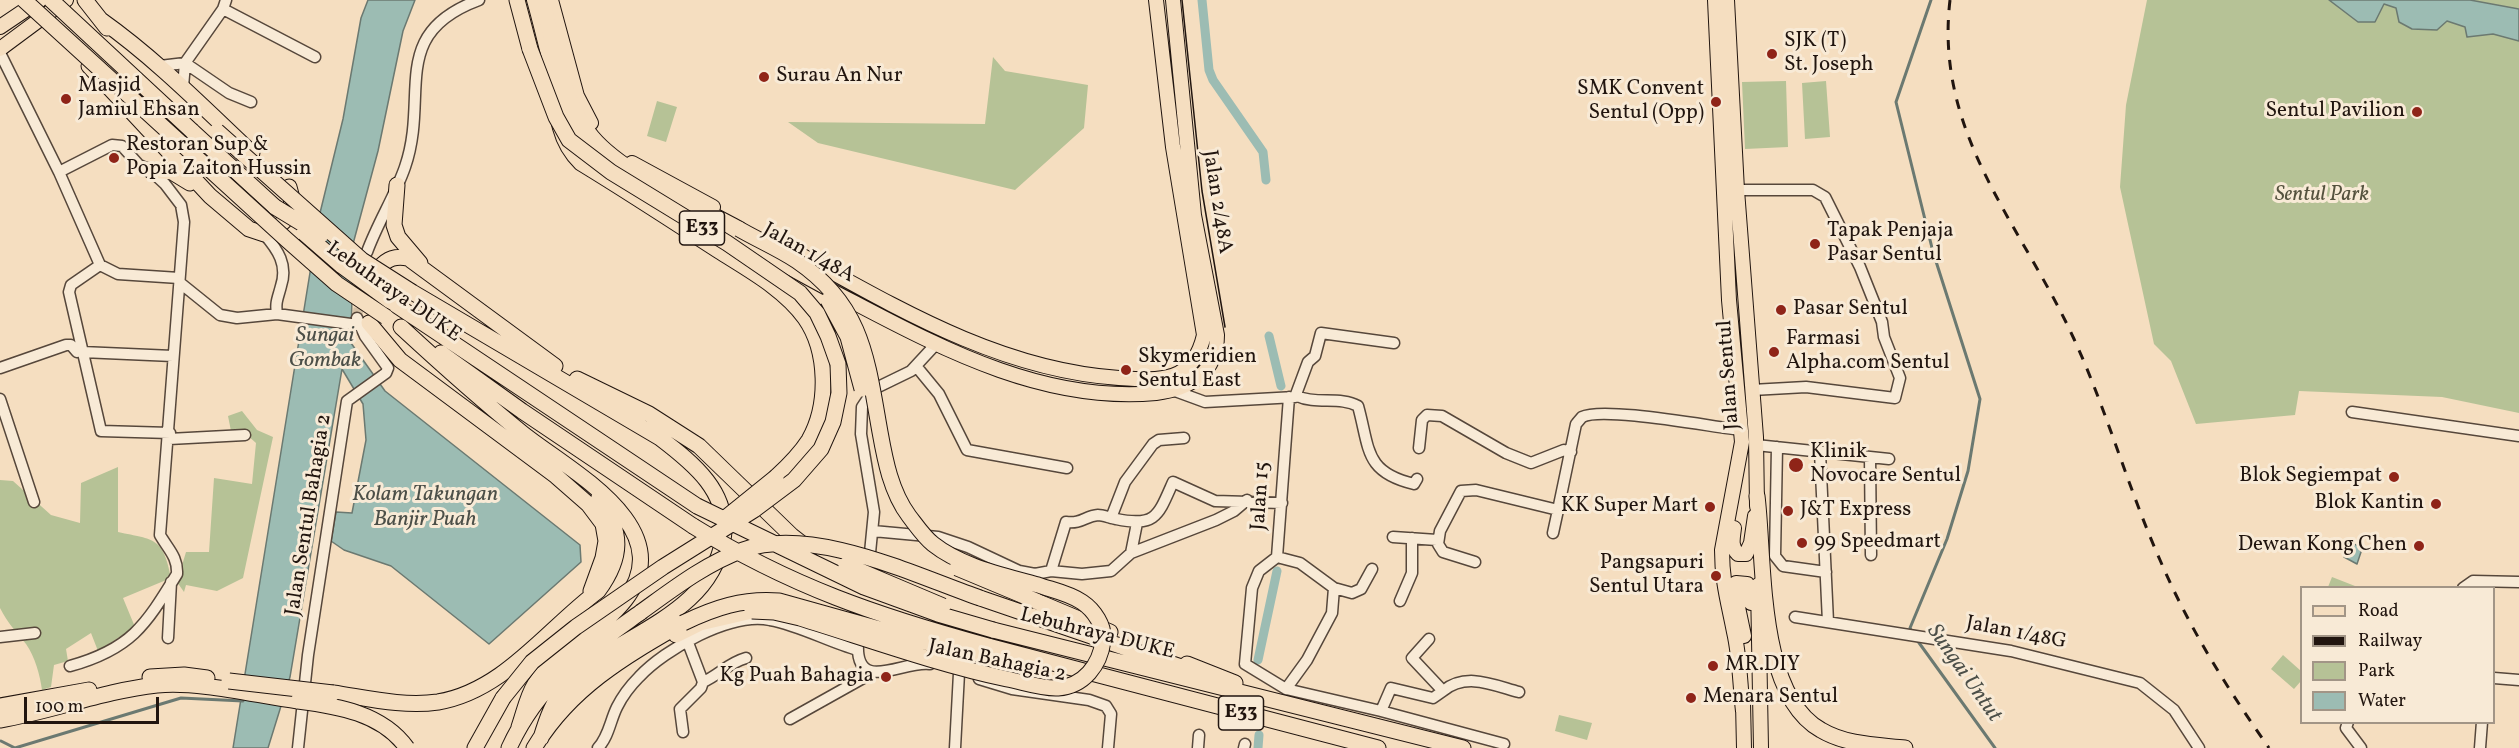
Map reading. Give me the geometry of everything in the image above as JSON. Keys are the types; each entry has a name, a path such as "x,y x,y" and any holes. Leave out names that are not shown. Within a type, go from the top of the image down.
{"highway":[{"name":"Lebuhraya DUKE","path":"24,0 337,284 693,526 770,571 817,592 988,651 1108,676 1378,748"},
{"name":"Lebuhraya DUKE","path":"51,0 342,266 390,301 697,506 864,587 919,608 1084,654 1287,697 1463,748"},
{"path":"85,0 124,46 217,131 365,256 412,292 660,438 696,465 710,484 725,531 719,556 710,576 697,592 638,636 587,667 574,679 553,706 538,743"},
{"name":"E33","path":"475,748 503,698 532,662 576,627 663,567 754,510 794,480 821,449 833,422 839,393 838,364 817,313 800,293 736,248 611,172 569,140 556,117 530,49 517,0"},
{"name":"E33","path":"542,0 567,89 591,136 605,151 642,175 739,229"},
{"path":"56,29 105,85 210,196 249,229 264,234 286,221 293,206 290,188 160,66 101,20"},
{"path":"555,81 560,132 564,143 580,163 788,298 806,320 818,348 823,372 822,398 809,440 794,460 776,477 680,550 663,567"},
{"path":"150,170 172,172 210,196"},
{"path":"397,185 394,225 398,237 422,266"},
{"path":"275,207 365,256"},
{"path":"739,229 792,266 822,292 838,316 848,337 859,376 875,456 895,513 922,547 941,561 1036,601 1287,697"},
{"path":"624,660 700,623 753,612 774,612 800,618 982,673 1058,688 1087,676 1100,658 1104,638 1099,619 1082,601 986,570 951,556 931,543 906,512 895,491 884,457 870,374 859,333 849,313 832,290 797,261 739,229"},
{"path":"379,268 386,260 396,256 408,258 422,266 479,313 562,371"},
{"path":"359,323 400,360 556,476 588,504 603,524 606,541 603,558 587,599"},
{"path":"401,327 522,434 609,498 621,512 636,539 639,563 634,587 611,616 551,667 536,683 508,748"},
{"path":"472,327 649,414 699,446 792,536 810,550 990,626"},
{"path":"0,720 35,714 123,690 159,685 229,686 407,703 437,702 472,692 498,676 598,591 609,576 617,550 615,528 601,500 586,480"},
{"path":"1757,496 1774,658 1784,688 1809,721 1839,738 1905,748"},
{"path":"519,727 543,692 572,662 705,567 757,546 806,543 849,552 980,598 1287,697"},
{"path":"538,743 575,694 597,676 683,623 730,603 762,599 778,601 931,644 988,651"},
{"path":"0,706 161,675 229,686 357,712 384,727 400,739 407,748"}],"main road":[{"path":"0,27 40,0"},
{"path":"0,51 66,0"},
{"name":"Jalan 1/48A","path":"534,0 555,81 575,128 597,156 637,182 762,253 936,344 986,367 1036,381 1093,392 1136,395 1173,384"},
{"name":"Jalan 1/48A","path":"551,0 577,96 586,117 601,137 627,160 922,320 993,352 1038,366 1097,377 1173,384"},
{"name":"Jalan 2/48A","path":"1156,0 1173,147 1204,335 1197,358 1188,369"},
{"name":"Jalan 2/48A","path":"1173,0 1194,215 1217,335 1217,349 1201,378 1194,383"},
{"name":"Jalan Sentul","path":"1715,0 1729,300 1746,439 1757,496 1761,748"},
{"name":"Jalan Sentul","path":"1727,0 1737,190 1752,390 1746,439 1722,550 1723,588 1734,632 1744,748"},
{"path":"1173,384 1188,369"},
{"path":"1173,384 1194,383"},
{"path":"1746,439 1732,545 1738,554 1746,554 1749,551 1757,496"},
{"path":"1743,717 1744,635 1734,587 1740,582 1747,584 1749,589 1760,722"}],"street":[{"path":"365,256 379,219 397,185 411,141 417,65 421,49 433,26 455,9 479,0"},
{"path":"183,87 185,63 224,5 315,57"},
{"path":"0,51 60,172 100,266 118,274 179,280 220,315 237,318 277,314 359,323"},
{"path":"160,66 185,63 229,93 251,102"},
{"path":"60,172 112,145 122,146 139,165 150,170 165,184 181,205 184,243 180,254 170,436 160,535 171,548 177,566 171,582 138,631 117,649 70,666"},
{"path":"1737,190 1813,190 1825,197 1860,267 1900,378 1895,398 1806,387 1752,390"},
{"path":"264,234 283,260 282,284 275,303 277,314"},
{"path":"100,266 71,285 69,292 80,352 101,431 170,436 245,435"},
{"name":"Jalan Sentul Bahagia 2","path":"298,748 308,655 347,401 388,371 388,365 371,345 359,323"},
{"name":"Jalan 15","path":"1287,697 1245,664 1252,588 1259,571 1277,557 1293,396 1306,366 1315,356 1321,333 1394,343"},
{"path":"868,568 874,512 861,434 862,407 874,389 895,380 916,366 936,344"},
{"path":"0,368 66,345 80,352 173,356"},
{"path":"916,366 939,394 967,450 1067,468"},
{"path":"1188,369 1194,383 1195,394 1205,402"},
{"path":"1173,384 1205,402 1293,396 1308,400 1351,403 1358,406 1373,463 1396,480 1414,484 1417,479"},
{"path":"0,399 34,502"},
{"path":"2352,412 2519,436"},
{"path":"1553,533 1576,424 1582,417 1595,414 1660,418 1777,447 1889,459"},
{"path":"1419,448 1418,437 1427,415 1442,416 1506,453 1531,463 1556,453 1571,452"},
{"path":"1111,518 1125,482 1153,444 1159,440 1184,438"},
{"path":"1777,447 1775,556 1783,566 1826,572"},
{"path":"1820,452 1828,622"},
{"path":"1870,457 1871,555"},
{"path":"1051,572 1066,522 1078,524 1099,515 1137,523 1156,517 1173,482 1215,501 1247,500 1282,503"},
{"path":"1437,540 1461,491 1476,490 1558,510"},
{"path":"873,531 938,537 968,547 1019,571 1035,574 1051,572 1082,574 1112,571 1131,553 1216,520 1234,511 1247,500"},
{"path":"1131,553 1137,523"},
{"path":"1392,537 1437,540"},
{"path":"1400,601 1412,573 1412,538"},
{"path":"1437,540 1443,552 1475,562"},
{"path":"1277,557 1300,563 1334,588 1352,593 1361,589 1372,569"},
{"path":"2465,585 2482,580 2519,582"},
{"path":"168,638 171,582"},
{"path":"1334,588 1332,613 1287,697 1381,711 1504,744"},
{"name":"Jalan 1/48G","path":"1795,617 2011,651 2140,683 2174,710 2199,748"},
{"path":"598,748 605,740 617,706 639,676 665,654 687,640 728,624 769,619 858,645 862,666 874,672"},
{"path":"0,637 35,633"},
{"path":"1430,639 1412,658 1443,691"},
{"path":"683,732 680,709 701,688 703,682 687,640"},
{"path":"703,682 717,675 730,662 746,658"},
{"name":"Jalan Bahagia 2","path":"790,719 874,672 921,663 1012,689 1098,702 1106,706 1111,714 1108,748"},
{"path":"955,748 960,673"},
{"path":"2495,678 2519,680"},
{"path":"1381,711 1391,688 1433,698 1451,684 1476,680 1519,692"},
{"path":"2480,748 2482,724"},
{"path":"2347,725 2361,748"},
{"path":"1198,748 1199,735"}],"green space":[{"name":"Sentul Park","path":"2147,0 2519,0 2519,413 2442,397 2299,391 2295,415 2196,424 2171,361 2154,344 2120,187 2126,105"},
{"path":"993,57 1005,71 1088,85 1084,128 1015,190 818,143 788,122 985,124"},
{"path":"1786,81 1788,147 1745,149 1742,82"},
{"path":"1826,81 1830,137 1805,139 1802,83"},
{"path":"657,101 677,107 666,142 647,136"},
{"path":"242,411 257,430 273,437 243,578 217,591 186,585 184,592 177,582 186,552 209,552 214,478 252,484 256,443 247,435 231,431 228,416"},
{"path":"118,467 118,532 149,539 155,543 165,555 171,578 123,598 135,627 98,651 91,633 66,649 68,661 54,665 51,687 42,690 32,655 0,608 0,480 13,481 51,515 80,523 81,483"},
{"path":"2332,577 2355,586 2328,586"},
{"path":"2283,655 2300,670 2300,682 2294,689 2271,669"},
{"path":"1559,715 1592,723 1587,740 1555,731"}],"water":[{"path":"368,0 415,0 403,31 378,151 353,244 351,343 385,391 580,545 581,562 489,644 391,566 344,550 331,541 336,512 352,513 366,440 363,404 342,369 290,677 268,748 233,748 319,217 343,119 361,18"},
{"path":"2329,0 2470,0 2519,9 2519,41 2493,34 2467,37 2465,27 2447,21 2437,30 2412,29 2399,22 2396,8 2384,4 2375,22 2358,22"},
{"path":"2346,541 2359,546 2361,552 2357,564 2344,557"}],"waterway":[{"path":"1202,0 1209,70 1213,80 1263,152 1266,180"},
{"name":"Sungai Untut","path":"1912,632 1910,628 1947,539 1968,471 1980,399 1933,252 1896,102 1931,0"},
{"path":"1269,336 1281,386"},
{"path":"1258,660 1277,571"},
{"name":"Sungai Untut","path":"1917,640 1995,748"},
{"path":"15,748 181,698 243,701"},
{"path":"1258,748 1259,735"},
{"path":"1,741 15,748"}],"tunnel":[{"path":"357,318 367,256"}],"tram line":[{"path":"1182,0 1202,191 1225,327"}],"railway":[{"path":"1950,0 1949,49 1955,94 1968,137 1986,177 2074,339 2097,394 2148,533 2183,610 2238,703 2269,748"}],"place":[{"name":"SJK (T) St. Joseph","path":"1772,54"},
{"name":"Surau An Nur","path":"764,77"},
{"name":"Masjid Jamiul Ehsan","path":"66,99"},
{"name":"SMK Convent Sentul (Opp)","path":"1716,102"},
{"name":"Sentul Pavilion","path":"2417,112"},
{"name":"Restoran Sup & Popia Zaiton Hussin","path":"114,158"},
{"name":"Tapak Penjaja Pasar Sentul","path":"1815,244"},
{"name":"Pasar Sentul","path":"1781,310"},
{"name":"Farmasi Alpha.com Sentul","path":"1774,352"},
{"name":"Skymeridien Sentul East","path":"1126,370"},
{"name":"Klinik Novocare Sentul","path":"1796,465"},
{"name":"Blok Segiempat","path":"2394,477"},
{"name":"Blok Kantin","path":"2436,504"},
{"name":"KK Super Mart","path":"1710,507"},
{"name":"J&T Express","path":"1788,511"},
{"name":"99 Speedmart","path":"1802,543"},
{"name":"Dewan Kong Chen","path":"2419,546"},
{"name":"Pangsapuri Sentul Utara","path":"1716,576"},
{"name":"MR.DIY","path":"1713,666"},
{"name":"Kg Puah Bahagia","path":"886,677"},
{"name":"Menara Sentul","path":"1691,698"}],"water label":[{"name":"Sungai Gombak","path":"325,350"},
{"name":"Kolam Takungan Banjir Puah","path":"425,508"}]}
